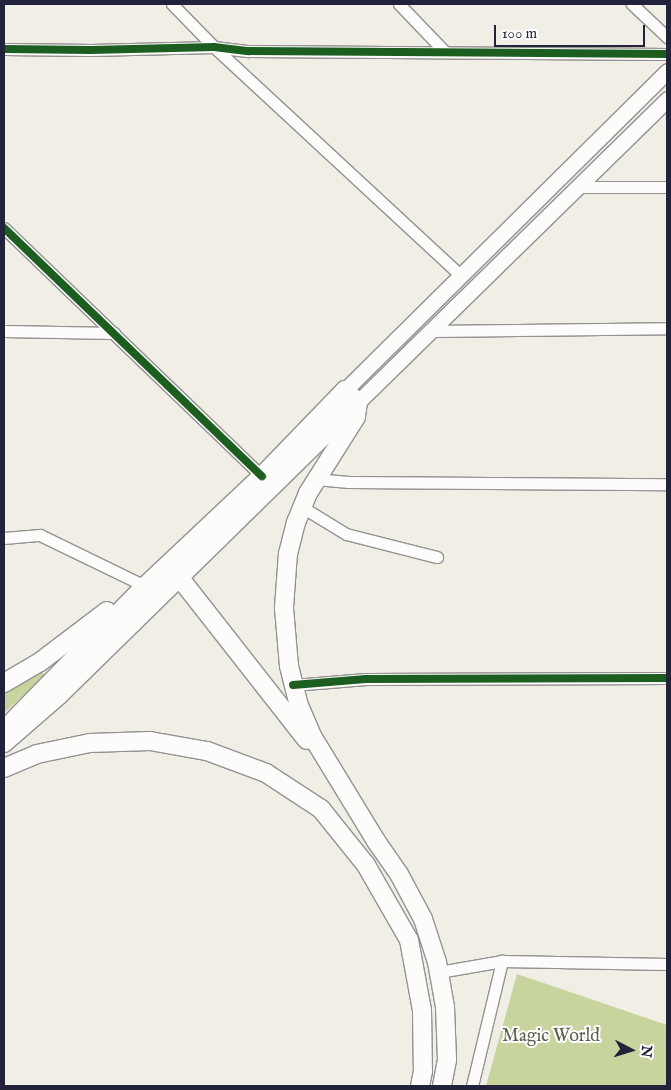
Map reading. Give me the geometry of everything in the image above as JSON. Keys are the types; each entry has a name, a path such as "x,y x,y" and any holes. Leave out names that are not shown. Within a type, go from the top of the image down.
{"highway":[{"path":"4,730 148,583 262,476 345,390 358,402"},
{"path":"358,402 354,423 315,480 302,507 288,553 284,588 284,627 293,686 312,736 399,874 423,919 438,972 445,1007 447,1060 442,1086"},
{"path":"4,743 58,696 358,402"},
{"path":"4,683 40,662 124,599 169,572 180,577 337,777"},
{"path":"4,768 37,754 90,743 150,741 207,751 266,773 322,809 366,865 409,940 422,1010 423,1071 420,1086"}],"main road":[{"path":"345,390 667,71"},
{"path":"358,402 667,99"}],"street":[{"path":"172,4 214,47 461,276"},
{"path":"399,4 444,51"},
{"path":"632,4 667,37"},
{"path":"4,49 91,50 214,47 249,51 667,54"},
{"path":"578,187 667,187"},
{"path":"4,228 262,476"},
{"path":"432,331 667,328"},
{"path":"4,331 114,333"},
{"path":"315,480 667,484"},
{"path":"302,507 346,534 437,557"},
{"path":"4,538 40,535 148,583"},
{"path":"293,686 366,679 667,678"},
{"path":"438,972 502,961 667,964"},
{"path":"472,1086 502,961"}],"green space":[{"path":"41,670 45,675 4,713 4,691"},
{"name":"Magic World","path":"517,974 667,1025 667,1086 486,1086"}],"cycle path":[{"path":"4,49 91,50 214,47 249,51 667,54"},
{"path":"4,228 262,476"},
{"path":"293,685 366,679 667,678"}]}
